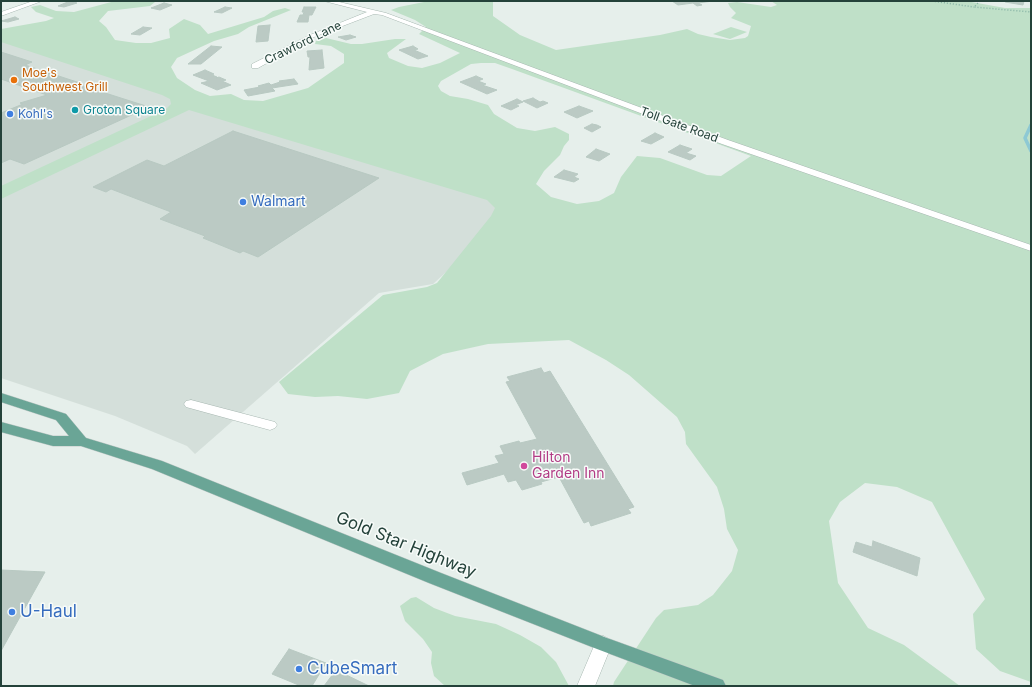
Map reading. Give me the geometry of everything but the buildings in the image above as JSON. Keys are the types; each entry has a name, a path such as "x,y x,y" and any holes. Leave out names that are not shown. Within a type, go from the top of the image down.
{"main road":[{"path":"1,397 61,417 81,441"},
{"name":"Gold Star Highway","path":"1,427 53,441 81,441 157,465 435,578 717,686"}],"street":[{"path":"1,14 39,1"},
{"name":"Toll Gate Road","path":"327,1 374,11 725,142 1031,248"},
{"name":"Crawford Lane","path":"255,66 312,36 374,11"},
{"path":"191,404 270,425"},
{"path":"586,686 604,644"}],"path":[{"path":"932,1 953,6 1031,12"},
{"path":"974,7 980,1"}],"shaded area":[{"path":"1,37 520,205 433,284 379,293 195,454 187,446 115,416 1,378"}],"green space":[{"path":"115,1 155,2 150,6 108,11 99,21 106,27 115,40 136,43 151,43 170,38 169,29 184,19 200,25 208,34 264,17 273,11 285,8 291,10 249,27 238,34 214,41 177,58 171,67 177,78 195,90 210,96 231,94 244,100 263,101 308,88 344,63 344,54 331,46 315,44 316,41 326,38 351,44 406,39 387,53 389,58 408,66 422,68 440,63 460,53 419,34 426,27 415,20 391,10 429,1 493,1 493,16 520,35 556,50 660,35 687,29 698,34 730,40 745,38 748,36 751,26 731,18 736,13 728,3 737,2 771,7 777,5 771,1 966,1 1005,8 1031,8 1031,682 1000,671 976,649 973,614 985,599 932,502 897,487 865,483 840,502 829,521 838,583 868,628 904,645 960,686 613,686 614,682 656,618 664,610 698,605 713,595 732,571 738,550 727,529 724,509 717,487 686,444 685,432 677,417 629,375 606,360 569,340 488,344 443,354 410,371 399,393 367,399 338,396 315,397 288,394 279,382 383,295 427,287 437,283 491,216 495,208 487,200 189,110 1,199 1,186 166,109 171,104 170,99 162,95 1,42 1,29 46,21 54,18 36,12 31,7 40,5 56,11 74,12","holes":["495,63 512,69 751,156 721,176 707,175 660,158 637,156 621,177 614,193 599,201 577,204 551,197 536,184 544,171 560,155 564,146 569,140 569,134 555,127 535,131 517,128 494,114 488,105 468,99 450,96 441,91 438,86 441,81 471,64"]},
{"path":"731,27 747,32 730,39 713,34"},
{"path":"416,597 434,608 455,616 496,624 541,647 556,662 569,686 445,686 434,676 431,663 432,652 423,639 405,621 400,606 411,598"}],"waterway":[{"path":"1031,125 1025,138 1031,151"}],"place":[{"name":"Moe's Southwest Grill","path":"14,80"},
{"name":"Groton Square","path":"75,110"},
{"name":"Kohl's","path":"10,114"},
{"name":"Walmart","path":"243,202"},
{"name":"Hilton Garden Inn","path":"524,466"},
{"name":"U-Haul","path":"12,612"},
{"name":"CubeSmart","path":"299,669"}]}
